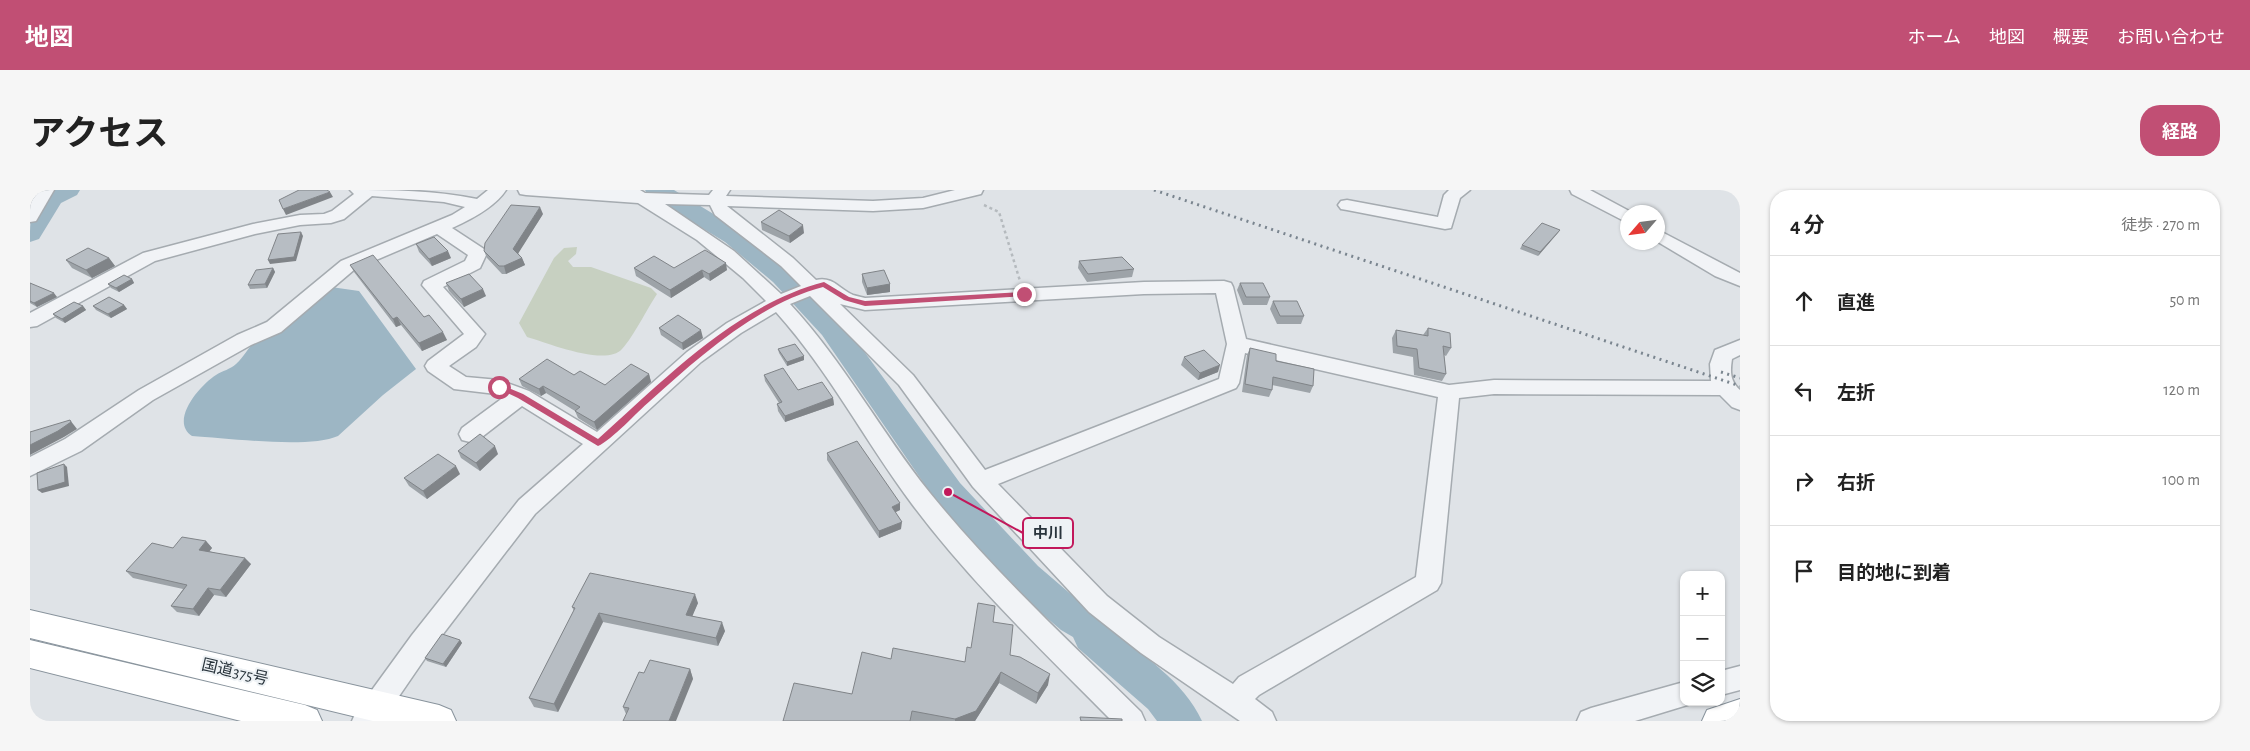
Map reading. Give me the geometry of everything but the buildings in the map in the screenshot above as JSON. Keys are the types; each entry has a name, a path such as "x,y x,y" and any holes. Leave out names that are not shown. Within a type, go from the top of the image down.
{"highway":[{"name":"国道375号","path":"30,624 372,713 440,721"},
{"path":"30,654 305,721"},
{"path":"1719,721 1740,715"}],"street":[{"path":"32,211 46,190"},
{"path":"30,467 73,445 146,395 244,340 274,327 348,265 366,256 440,228 480,205 498,190"},
{"path":"526,190 711,196 873,206 923,203 975,190"},
{"path":"676,190 711,196 721,211 787,262 811,288 906,380 981,481 1098,604 1150,645 1262,721"},
{"path":"1347,205 1445,224 1452,195 1462,190"},
{"path":"1578,190 1620,214"},
{"path":"30,321 149,257 253,229 300,220 326,219 338,215 363,191 444,197 480,205"},
{"path":"635,194 691,227 752,275 781,301 811,340 921,498 980,567 1132,721"},
{"path":"440,228 478,253 473,264 430,285 474,334 469,342 435,366 461,384 499,387 521,396 598,443"},
{"path":"1665,239 1722,272 1740,280"},
{"path":"372,713 421,643 527,507 694,357 734,328 781,301 824,284 846,299 865,304 1144,288 1224,287 1237,344 1229,383 981,481"},
{"path":"1237,344 1449,392 1494,387 1723,388"},
{"path":"1740,347 1722,355 1719,378 1723,388 1740,402"},
{"path":"1235,701 1249,686 1428,583 1449,392"},
{"path":"470,434 521,396"},
{"path":"1725,683 1740,678"},
{"path":"1591,721 1680,695"}],"path":[{"path":"984,205 999,212 1024,294"}],"green space":[{"path":"577,247 576,254 568,261 573,267 591,267 651,288 657,294 627,344 614,354 603,356 590,355 527,337 519,323 554,258 564,248"}],"water":[{"path":"331,287 359,291 416,369 383,395 338,436 325,440 288,442 192,436 186,429 184,422 185,413 189,404 202,387 216,375 234,366 253,343"}],"waterway":[{"path":"30,234 51,198 68,190"},
{"path":"657,190 734,237 783,276 832,328 948,492 1025,577 1074,619 1090,628 1091,636 1162,696 1182,721"}],"railway":[{"path":"1154,190 1740,386"},
{"path":"1721,372 1740,378"}],"place":[{"name":"中川","path":"948,492"}],"route":[{"path":"499,387 521,396 598,443 694,357 734,328 783,300 814,287 824,284 846,299 865,304 1024,294"}]}
